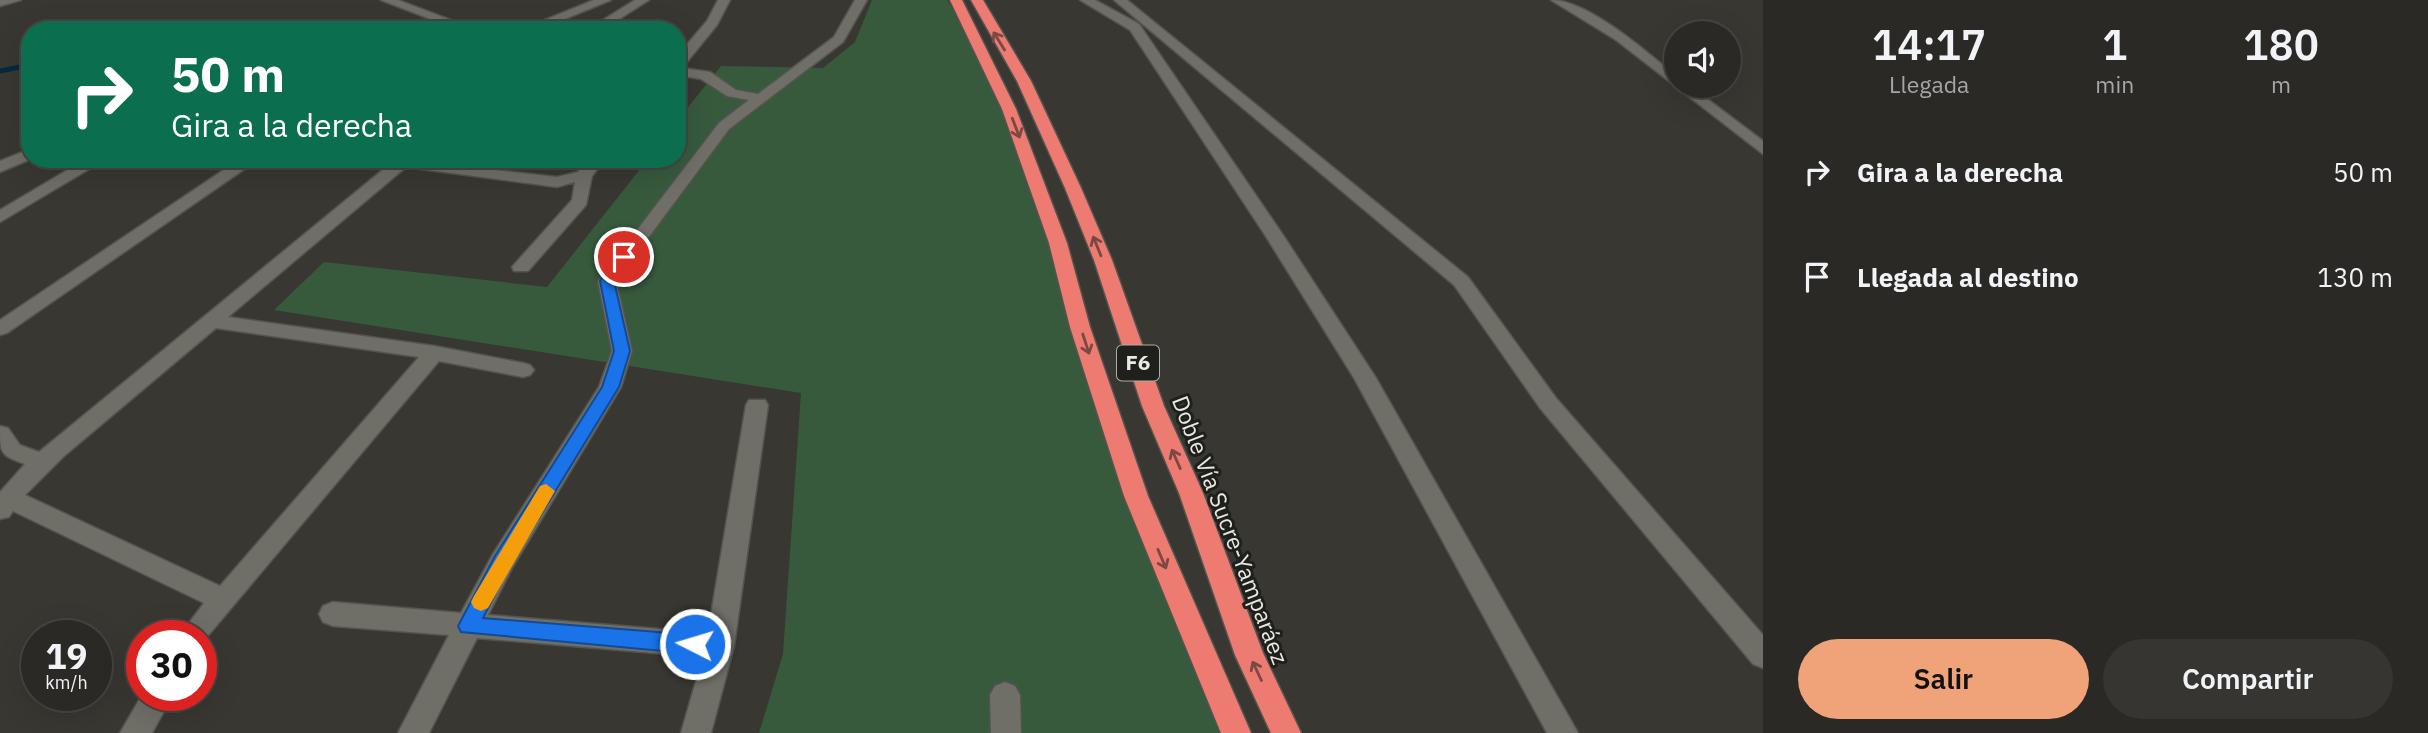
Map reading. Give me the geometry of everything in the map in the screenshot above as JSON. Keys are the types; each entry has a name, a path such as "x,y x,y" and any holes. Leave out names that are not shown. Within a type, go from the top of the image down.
{"highway":[{"name":"F6","path":"956,0 1009,109 1058,243 1080,327 1136,496 1236,733"},
{"name":"Doble Vía Sucre-Yamparáez","path":"977,0 1024,81 1073,188 1103,260 1153,405 1191,493 1249,655 1286,733"}],"street":[{"path":"0,2 15,0"},
{"path":"387,0 447,21"},
{"path":"406,6 425,0"},
{"path":"550,21 605,0"},
{"path":"608,21 643,0"},
{"path":"686,54 713,22 724,0"},
{"path":"413,733 502,561 610,387 622,351 607,281 724,126 839,39 861,0"},
{"path":"1086,0 1135,21"},
{"path":"1119,0 1135,21 1461,281 1548,403 1585,443 1763,655"},
{"path":"1557,0 1619,37 1664,73"},
{"path":"1135,21 1135,27 1274,235 1365,378 1563,733"},
{"path":"686,72 705,75 732,93 758,98"},
{"path":"1697,98 1763,149"},
{"path":"0,167 21,159"},
{"path":"0,217 83,168"},
{"path":"0,329 238,168"},
{"path":"225,600 5,504 44,462 396,168"},
{"path":"455,168 557,182 584,175"},
{"path":"522,267 580,201 584,175 590,168"},
{"path":"211,321 434,352 523,370"},
{"path":"207,620 434,352"},
{"path":"696,733 720,646 757,405"},
{"path":"0,434 12,451 44,462"},
{"path":"333,614 720,646"},
{"path":"1006,695 1006,733"},
{"path":"135,733 148,711"}],"green space":[{"path":"872,0 947,0 970,35 1015,123 1226,733 759,733 783,654 801,393 274,310 324,262 547,287 641,168 686,168 686,110 721,66 823,68 855,42"}],"waterway":[{"path":"0,71 21,67"}],"slow traffic":[{"path":"481,602 502,561 546,491"}],"route":[{"path":"624,257 607,281 622,351 610,387 502,561 469,626 695,644"}]}
